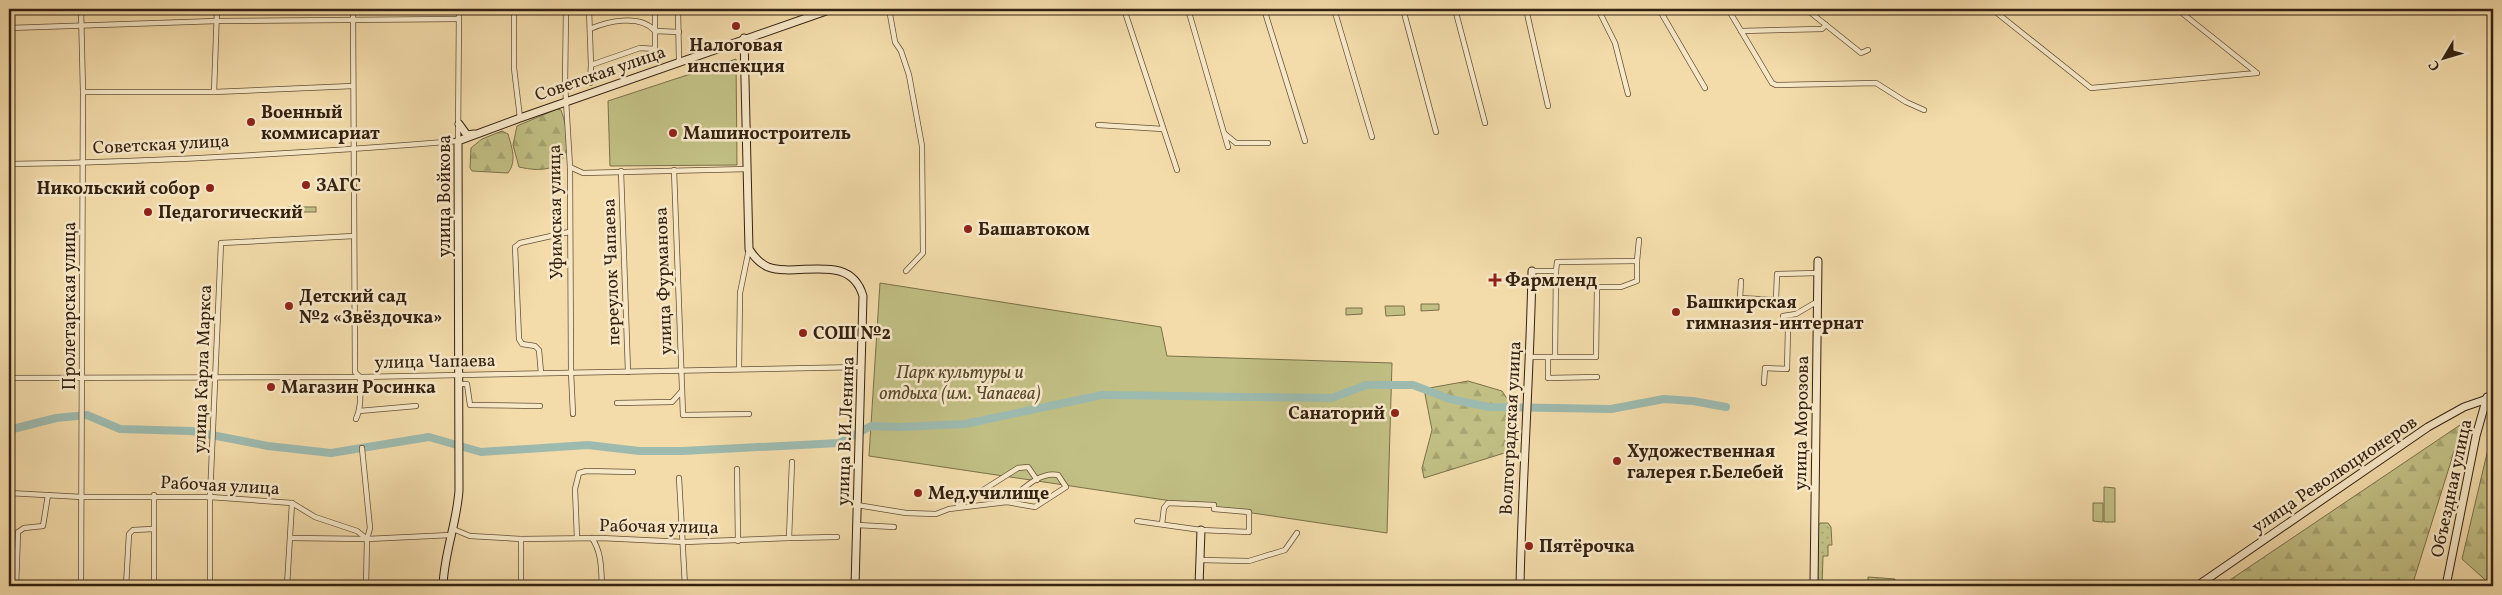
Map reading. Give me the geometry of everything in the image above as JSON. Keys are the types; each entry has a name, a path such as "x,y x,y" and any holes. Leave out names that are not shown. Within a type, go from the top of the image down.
{"main road":[{"name":"Советская улица","path":"458,141 744,38 832,9"},
{"path":"744,38 749,249"},
{"path":"459,124 467,135 476,134"},
{"path":"459,160 466,142 476,134"},
{"name":"улица Войкова","path":"443,586 446,551 457,514 460,429 458,141"},
{"name":"улица В.И.Ленина","path":"749,249 755,258 770,268 829,269 855,279 863,296 863,366 857,526 854,538 854,586"},
{"name":"улица Морозова","path":"1814,586 1818,261"},
{"name":"Волгоградская улица","path":"1520,586 1532,271"},
{"name":"улица Революционеров","path":"2197,586 2428,428 2490,397"},
{"name":"Объездная улица","path":"2446,586 2476,436 2490,397"},
{"path":"1199,586 1201,530"}],"street":[{"name":"Пролетарская улица","path":"81,586 82,9"},
{"path":"214,92 217,9"},
{"path":"353,9 355,372 360,377 360,411 356,419"},
{"name":"улица Войкова","path":"458,141 459,9"},
{"name":"Советская улица","path":"516,9 514,15 514,68 520,118"},
{"name":"Уфимская улица","path":"566,9 565,102 570,167 571,372 574,414"},
{"path":"589,9 590,84"},
{"path":"590,65 640,48 655,49 655,9"},
{"path":"678,9 679,62"},
{"path":"889,9 895,42 901,51 909,75 922,146 923,253 906,271"},
{"path":"1124,9 1177,170"},
{"path":"1188,9 1228,146"},
{"path":"1264,9 1305,141"},
{"path":"1334,9 1372,137"},
{"path":"1403,9 1436,132"},
{"path":"1455,9 1485,123"},
{"path":"1526,9 1548,106"},
{"path":"1598,9 1615,43 1628,94"},
{"path":"1659,9 1705,88"},
{"path":"1728,9 1772,83 1776,86 1876,83 1906,102 1924,110"},
{"path":"1806,9 1861,52 1868,50"},
{"path":"1992,9 2091,88 2257,73 2178,9"},
{"path":"9,28 216,21 459,19"},
{"path":"590,29 604,23 638,21 649,24 655,31 679,32"},
{"path":"1741,31 1822,29 1826,25"},
{"path":"83,92 214,92 353,86"},
{"path":"1098,125 1162,129"},
{"path":"1224,133 1236,143 1268,143"},
{"name":"Советская улица","path":"9,164 83,163 354,149 458,141"},
{"path":"570,167 583,173 748,169"},
{"name":"улица Фурманова","path":"674,170 683,415 749,414"},
{"name":"переулок Чапаева","path":"621,171 628,372"},
{"path":"541,373 539,350 535,346 522,344 519,339 515,247 520,243 569,232"},
{"name":"улица Карла Маркса","path":"210,586 210,497 221,244 354,236"},
{"path":"1530,357 1596,357 1597,287 1621,287 1637,281 1639,240"},
{"path":"739,369 740,293 749,249"},
{"path":"1555,357 1557,262 1637,261"},
{"path":"1532,271 1556,271"},
{"path":"1741,280 1740,298 1776,300 1777,274 1818,273"},
{"path":"1764,384 1765,368 1787,369 1788,330 1785,328 1783,316 1796,314 1818,301"},
{"path":"1548,357 1548,378 1596,377"},
{"name":"улица Чапаева","path":"9,378 82,376 360,377 863,366"},
{"name":"улица Войкова","path":"460,384 467,384 470,405 540,406"},
{"path":"617,403 672,402 681,392"},
{"path":"360,411 416,406"},
{"path":"362,448 370,513 370,528 367,539 366,586"},
{"path":"789,538 792,462"},
{"path":"857,504 906,513 936,514 970,501 1018,468 1028,467 1037,480"},
{"path":"737,469 738,541"},
{"path":"577,538 575,489 579,473 586,471 633,472"},
{"path":"955,508 1007,502 1036,507 1066,487 1058,475 1050,473 1007,502"},
{"path":"678,478 684,542 685,586"},
{"name":"Рабочая улица","path":"9,493 82,497 154,495 292,503 315,517 357,531 367,539 452,532 470,536 521,539 592,538 684,542 837,537"},
{"path":"154,495 154,586"},
{"path":"16,586 18,532 24,528 43,526 48,496"},
{"path":"287,586 292,503"},
{"path":"1137,521 1201,530 1249,532 1249,512 1214,510 1214,505 1168,503 1164,508 1162,524"},
{"path":"857,526 894,527"},
{"path":"126,586 129,534 133,530 153,529"},
{"path":"1200,560 1249,561 1285,550 1297,533"},
{"path":"291,538 367,539"},
{"path":"592,538 598,549 601,562 602,586"},
{"path":"521,539 521,586"}],"green space":[{"name":"Машиностроитель","path":"736,59 737,165 610,166 608,101"},
{"path":"557,109 561,110 567,137 567,149 563,158 557,164 548,168 519,167 513,145 517,126"},
{"path":"502,131 508,134 513,154 511,168 508,173 472,171 470,168 471,148 482,139"},
{"path":"288,207 316,207 316,212 288,212"},
{"name":"Парк культуры и отдыха (им. Чапаева)","path":"880,283 1161,327 1167,356 1392,363 1387,533 869,456"},
{"path":"1421,304 1439,304 1439,310 1421,311"},
{"path":"1385,306 1404,306 1405,315 1386,316"},
{"path":"1346,308 1362,308 1362,314 1346,315"},
{"path":"1468,381 1502,391 1517,414 1514,450 1424,478 1422,468 1432,430 1424,389"},
{"path":"2463,423 2412,586 2221,586"},
{"path":"2493,428 2493,586 2492,586 2462,559"},
{"path":"2104,487 2115,488 2115,522 2104,522"},
{"path":"2093,503 2103,503 2103,522 2093,521"},
{"path":"1820,523 1828,523 1831,527 1832,545 1828,545 1828,556 1823,556 1822,586 1817,586 1818,526"},
{"path":"1868,577 1895,579 1894,586 1868,586"}],"waterway":[{"path":"9,430 56,418 87,415 120,429 191,431 268,446 331,453 429,437 481,452 588,445 639,451 682,451 839,443 871,426 900,427 965,424 1102,395 1332,398 1366,385 1413,385 1450,399 1489,407 1611,409 1664,399 1693,401 1726,407"}],"place":[{"name":"Налоговая инспекция","path":"736,26"},
{"name":"Военный коммисариат","path":"251,122"},
{"name":"Машиностроитель","path":"673,133"},
{"name":"ЗАГС","path":"306,185"},
{"name":"Никольский собор","path":"210,188"},
{"name":"Педагогический","path":"148,212"},
{"name":"Башавтоком","path":"968,229"},
{"name":"Фармленд","path":"1495,280"},
{"name":"Детский сад №2 «Звёздочка»","path":"289,306"},
{"name":"Башкирская гимназия-интернат","path":"1676,312"},
{"name":"СОШ №2","path":"803,333"},
{"name":"Магазин Росинка","path":"271,387"},
{"name":"Санаторий","path":"1395,413"},
{"name":"Художественная галерея г.Белебей","path":"1617,461"},
{"name":"Мед.училище","path":"918,493"},
{"name":"Пятёрочка","path":"1529,546"}]}
